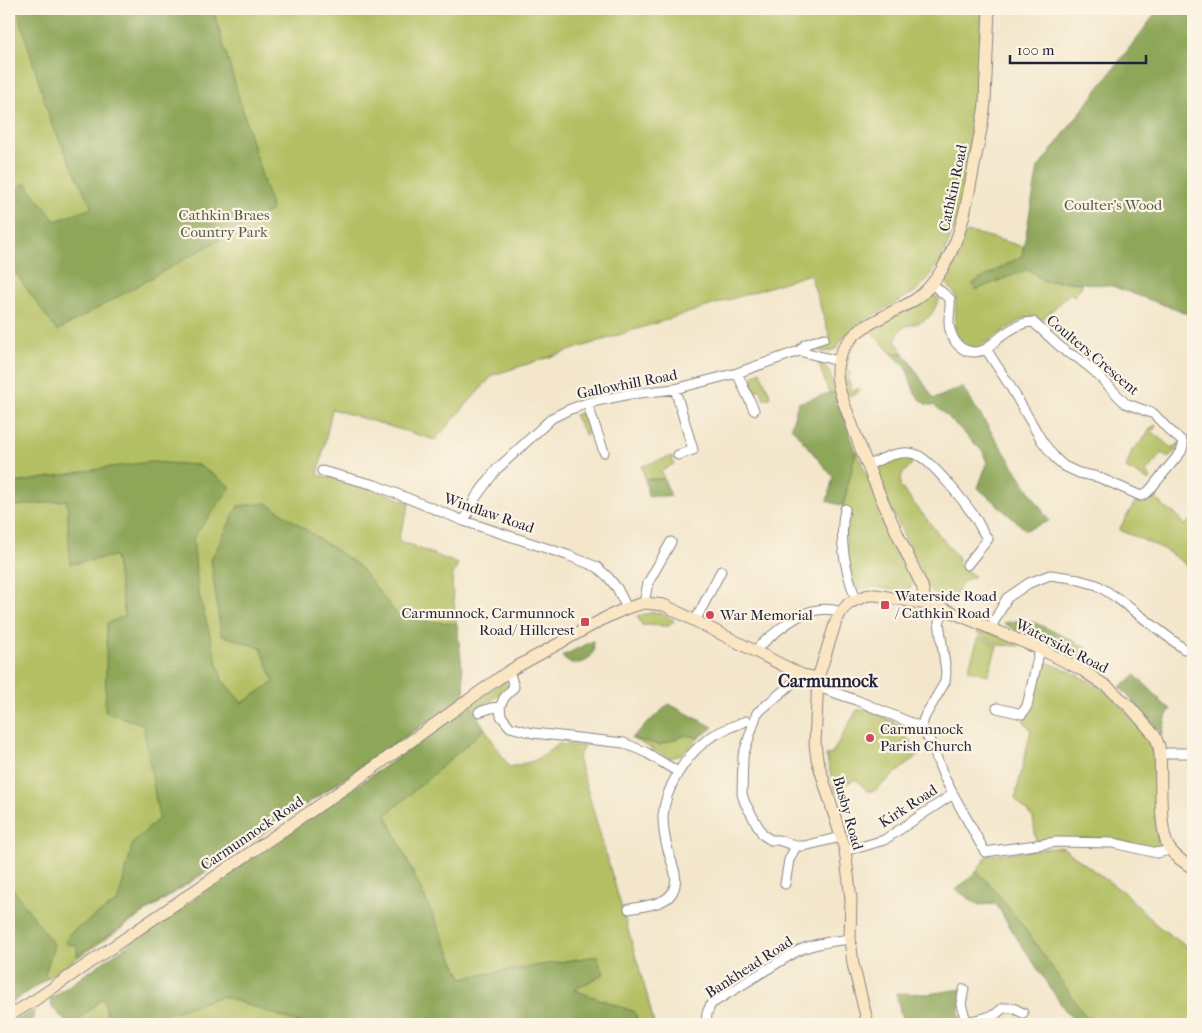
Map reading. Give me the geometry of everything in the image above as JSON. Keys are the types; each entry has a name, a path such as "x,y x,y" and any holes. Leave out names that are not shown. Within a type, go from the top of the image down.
{"street":[{"name":"Cathkin Road","path":"839,361 844,348 862,328 914,300 932,284 954,248 962,228 984,109 989,9"},
{"path":"932,284 950,298 950,330 955,340 966,352 972,353 986,349"},
{"name":"Coulters Crescent","path":"1026,322 1033,322 1066,352 1078,358 1094,371 1125,403 1154,414 1182,441 1184,446 1181,452 1148,492 1141,496 1098,477 1079,473 1064,466 1049,451 986,349 1007,333 1026,322"},
{"name":"Gallowhill Road","path":"464,520 476,497 496,470 552,418 586,403 630,394 675,389 737,373 799,351 806,344 824,338"},
{"path":"799,351 839,361 837,377 844,402 867,466 888,516 922,586 924,602"},
{"path":"737,373 754,410"},
{"path":"675,389 693,450 678,455"},
{"path":"586,403 604,452"},
{"path":"867,466 894,454 915,454 924,459 952,489 988,539 967,565"},
{"name":"Windlaw Road","path":"322,471 375,485 464,520 597,567 617,588 627,608"},
{"path":"845,509 842,522 843,555 856,600"},
{"path":"671,542 648,583 644,603 664,605 818,683 921,727 925,716 945,682 946,672 939,622 945,609"},
{"path":"696,620 721,571"},
{"path":"991,627 1007,598 1029,583 1050,575 1072,578 1097,585 1184,649"},
{"name":"Waterside Road","path":"841,612 849,603 868,595 924,602 991,627 1040,649 1097,679 1121,698 1155,736 1160,755 1164,835 1170,850"},
{"name":"Carmunnock Road","path":"9,1016 355,781 509,671 608,617 627,608 644,603"},
{"path":"755,650 788,622 801,615 820,609 833,609 841,612"},
{"name":"Busby Road","path":"841,612 818,683 814,744 844,850 851,899 850,939 853,964 868,1024"},
{"path":"997,708 1022,714 1024,712 1040,649"},
{"path":"509,671 514,687 504,698 500,707 501,716 510,727 520,731 624,743 647,753 678,772"},
{"path":"802,675 757,713 743,756 742,794 763,835 771,840 778,840 796,846 841,838"},
{"path":"480,712 500,707"},
{"path":"635,910 660,902 673,891 675,873 668,850 663,816 666,800 678,772 691,754 709,738 728,733 746,721"},
{"name":"Kirk Road","path":"844,850 884,840 953,794 930,741 921,727"},
{"path":"1160,755 1170,752 1193,753"},
{"path":"953,794 985,852 1057,842 1112,842 1157,853 1170,850 1180,860 1193,868"},
{"path":"785,884 789,860 796,846"},
{"name":"Bankhead Road","path":"706,1024 707,1012 711,1004 802,948 850,939"},
{"path":"964,989 961,1004 967,1023 996,1014 1003,1008 1013,1008 1023,1013"}],"green space":[{"name":"Cathkin Braes Country Park","path":"9,9 982,9 972,151 957,221 940,263 915,292 861,322 845,335 836,349 825,352 810,348 830,337 810,274 493,375 435,440 332,409 318,475 354,483 410,503 398,540 458,564 453,575 452,587 465,696 9,1004"},
{"path":"17,9 213,9 272,210 57,331 9,264 9,192 26,183 55,221 92,208 51,122"},
{"name":"Coulter's Wood","path":"1159,9 1193,9 1193,314 1112,286 1066,281 1044,281 1028,269 976,290 972,284 1022,256 1038,168"},
{"path":"967,232 1024,247 1022,256 973,284 1028,269 1044,281 1081,283 1082,286 1074,296 1070,293 1040,322 1033,317 1024,318 979,347 970,347 963,343 958,336 954,320 955,299 957,297 945,281 958,260 954,258"},
{"path":"930,295 940,299 933,312 921,322 900,330 895,341 904,353 891,353 869,329"},
{"path":"857,340 849,352 847,368 851,374 847,376 852,391 859,389 858,393 850,396 846,393 844,385 843,364 847,352"},
{"path":"891,353 904,353 934,399 963,388 1049,521 1026,530 978,488 987,463 983,452 947,416 935,406 925,404 915,394 906,367"},
{"path":"818,362 823,364 829,371 835,393 829,393"},
{"path":"760,371 771,397 764,400 761,390 752,391 751,382 753,377"},
{"path":"829,393 835,393 856,451 843,506 827,501 833,477 791,427 798,403"},
{"path":"579,413 589,423 590,430 586,436 574,415"},
{"path":"1155,425 1152,432 1172,448 1180,443 1168,458 1162,453 1146,472 1151,478 1149,481 1126,468 1132,450"},
{"path":"856,451 913,578 911,588 904,591 872,587 856,590 849,568 843,506"},
{"path":"672,456 674,464 661,471 664,479 645,479 642,466"},
{"path":"906,459 914,461 901,476 900,486 958,558 958,564 974,576 964,581 951,602 934,594 929,589 876,476 880,467 892,461"},
{"path":"151,462 198,465 231,487 193,538 198,591 222,680 242,703 274,682 261,648 221,635 211,560 238,506 267,503 358,565 400,618 457,624 465,696 240,849 77,956 77,945 68,945 65,942 70,933 118,901 133,843 159,818 143,724 105,712 107,623 125,616 115,556 70,564 67,500 9,507 9,484"},
{"path":"645,479 664,479 671,496 648,496"},
{"path":"1152,495 1167,509 1177,515 1184,526 1193,518 1193,579 1184,563 1162,548 1119,530 1135,502 1145,501"},
{"path":"654,612 661,613 674,621 669,626 642,625 637,616"},
{"path":"1022,620 1036,623 1086,647 1087,664 1004,623"},
{"path":"966,625 1005,638 1020,646 999,645"},
{"path":"979,636 997,646 988,675 968,670"},
{"path":"593,641 594,649 592,654 584,662 570,663 562,656"},
{"path":"1042,661 1065,669 1104,691 1117,701 1149,740 1155,760 1157,836 1161,847 1149,848 1102,838 1036,841 1033,818 1015,799 1031,730 1023,720 1029,713"},
{"path":"1135,675 1160,699 1159,701 1171,709 1167,715 1162,734 1120,687"},
{"path":"503,682 506,682 508,688 475,712 471,706"},
{"path":"669,704 713,727 699,738 686,735 659,745 631,738"},
{"path":"471,706 485,729 386,815 462,978 597,956 604,974 574,990 635,1012 638,1024 303,1024 222,996 150,1020 107,1015 103,997 74,1024 68,1024 52,1007 50,999"},
{"path":"857,710 869,710 911,730 906,737 922,752 874,791 867,791 856,779 847,783 836,794 826,755 832,754"},
{"path":"485,729 509,767 534,761 559,744 584,746 578,758 654,1024 638,1024 635,1012 573,990 597,956 462,978 386,815"},
{"path":"686,735 699,738 684,752 670,758 631,738 659,745"},
{"path":"1062,847 1127,895 1158,926 1193,951 1193,1024 1117,1024 1086,1017 1021,923 977,871 988,855"},
{"path":"977,871 1021,923 1086,1017 1117,1024 1080,1024 1067,1013 996,904 979,905 956,890"},
{"path":"9,884 54,945 45,974 49,977 9,1004"},
{"path":"961,989 959,1012 962,1024 903,1024 896,993 928,994"},
{"path":"222,996 303,1024 74,1024 104,997 150,1020"},
{"path":"34,1010 32,1024 10,1024"}],"place":[{"name":"Waterside Road / Cathkin Road","path":"885,605"},
{"name":"War Memorial","path":"710,615"},
{"name":"Carmunnock, Carmunnock Road/ Hillcrest","path":"585,622"},
{"name":"Carmunnock Parish Church","path":"870,738"}],"district":[{"name":"Carmunnock","path":"828,681"}]}
